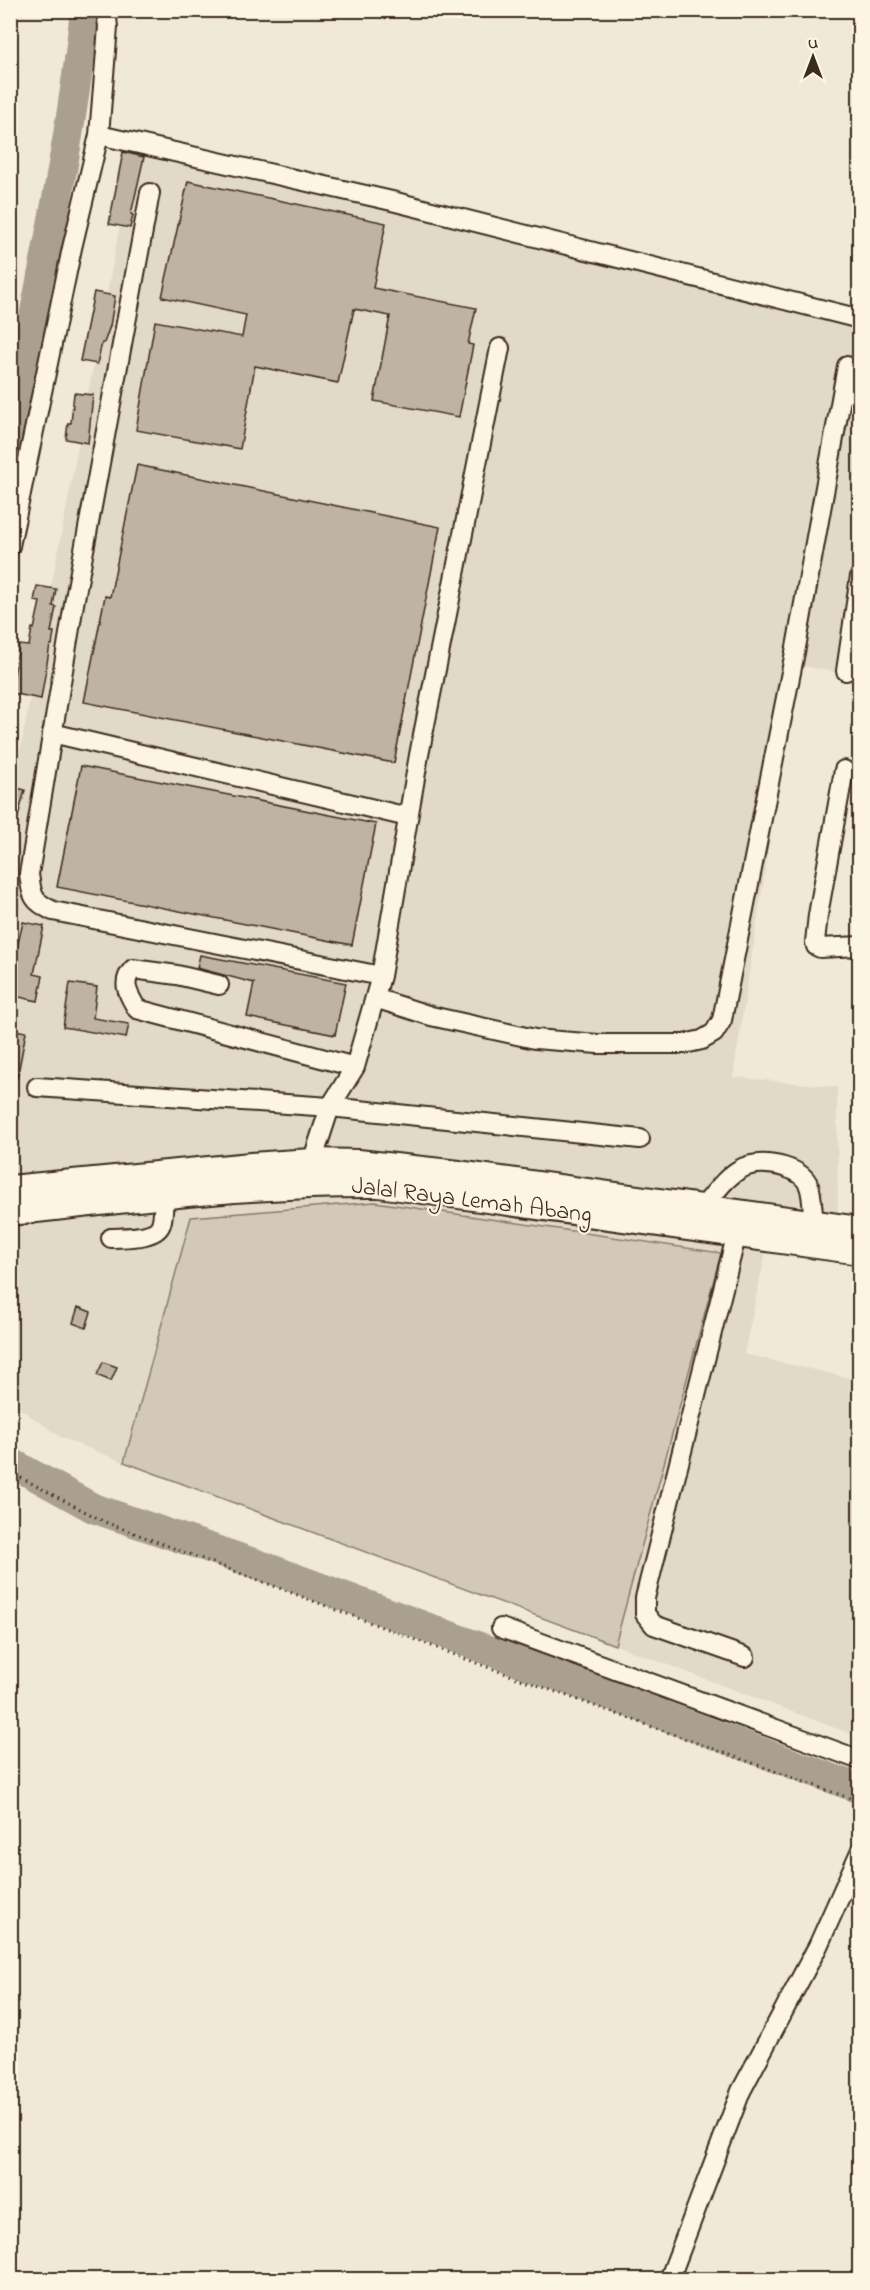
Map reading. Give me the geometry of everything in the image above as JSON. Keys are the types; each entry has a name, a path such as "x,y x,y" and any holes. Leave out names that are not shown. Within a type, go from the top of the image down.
{"highway":[{"name":"Jalal Raya Lemah Abang","path":"10,1189 240,1167 312,1162 358,1162 704,1207 860,1230"},
{"name":"Jalal Raya Lemah Abang","path":"10,1212 164,1194 325,1183 379,1184 860,1251"}],"street":[{"path":"10,546 67,270 99,135 108,27 106,10"},
{"path":"99,135 392,201 860,320"},
{"path":"150,193 52,733 29,874 32,895 40,905 53,911 381,976"},
{"path":"312,1162 330,1107 355,1067 381,976 408,817 500,348"},
{"path":"375,998 431,1016 535,1039 598,1044 656,1045 684,1044 702,1040 714,1034 722,1020 797,642 847,366"},
{"path":"846,670 860,576"},
{"path":"52,733 408,817"},
{"path":"844,770 815,942 820,948 860,946"},
{"path":"219,985 177,975 133,969 128,975 126,991 137,1009 355,1067"},
{"path":"37,1087 330,1107 640,1139"},
{"path":"704,1207 728,1176 739,1168 753,1164 773,1164 802,1176 809,1186 814,1223"},
{"path":"111,1238 150,1234 157,1231 162,1224 164,1194"},
{"path":"737,1233 645,1598 645,1614 654,1625 745,1657"},
{"path":"501,1628 860,1760"},
{"path":"669,2280 741,2091 818,1946 860,1852"}],"path":[{"path":"10,1472 114,1526 487,1667 860,1802"}],"shaded area":[{"path":"135,146 251,168 849,306 859,314 860,535 842,673 797,665 733,1077 837,1087 838,1226 773,1218 744,1354 859,1380 859,1737 615,1645 721,1253 192,1217 124,1462 62,1438 11,1402 11,799"},
{"path":"375,1202 721,1253 615,1645 124,1462 191,1217"}],"building":[{"path":"123,152 144,157 130,228 109,224"},
{"path":"188,181 386,223 373,288 476,308 468,344 473,345 459,417 374,401 390,316 354,309 338,383 255,366 240,449 136,430 155,321 242,337 246,315 162,297"},
{"path":"94,292 115,296 110,326 104,343 102,343 97,364 80,361"},
{"path":"74,393 93,395 88,443 66,439 68,423 71,423"},
{"path":"137,465 440,527 394,763 84,702 105,596 110,597"},
{"path":"37,586 56,589 53,606 56,607 51,632 54,632 41,699 11,693 19,645 29,646 32,628 34,629 40,602 34,601"},
{"path":"81,766 376,824 352,945 57,887"},
{"path":"10,786 25,790 15,828 10,828"},
{"path":"23,922 44,926 34,974 43,976 38,1001 10,995 10,978"},
{"path":"200,955 346,983 335,1035 247,1017 254,983 197,968"},
{"path":"70,983 97,987 93,1018 129,1024 126,1038 63,1027"},
{"path":"10,1029 26,1032 17,1079 10,1079"},
{"path":"78,1307 91,1312 86,1328 73,1323"},
{"path":"103,1362 117,1367 111,1381 97,1375"}],"waterway":[{"path":"10,435 62,170 85,10"},
{"path":"10,1462 93,1508 268,1568 860,1789"}]}
